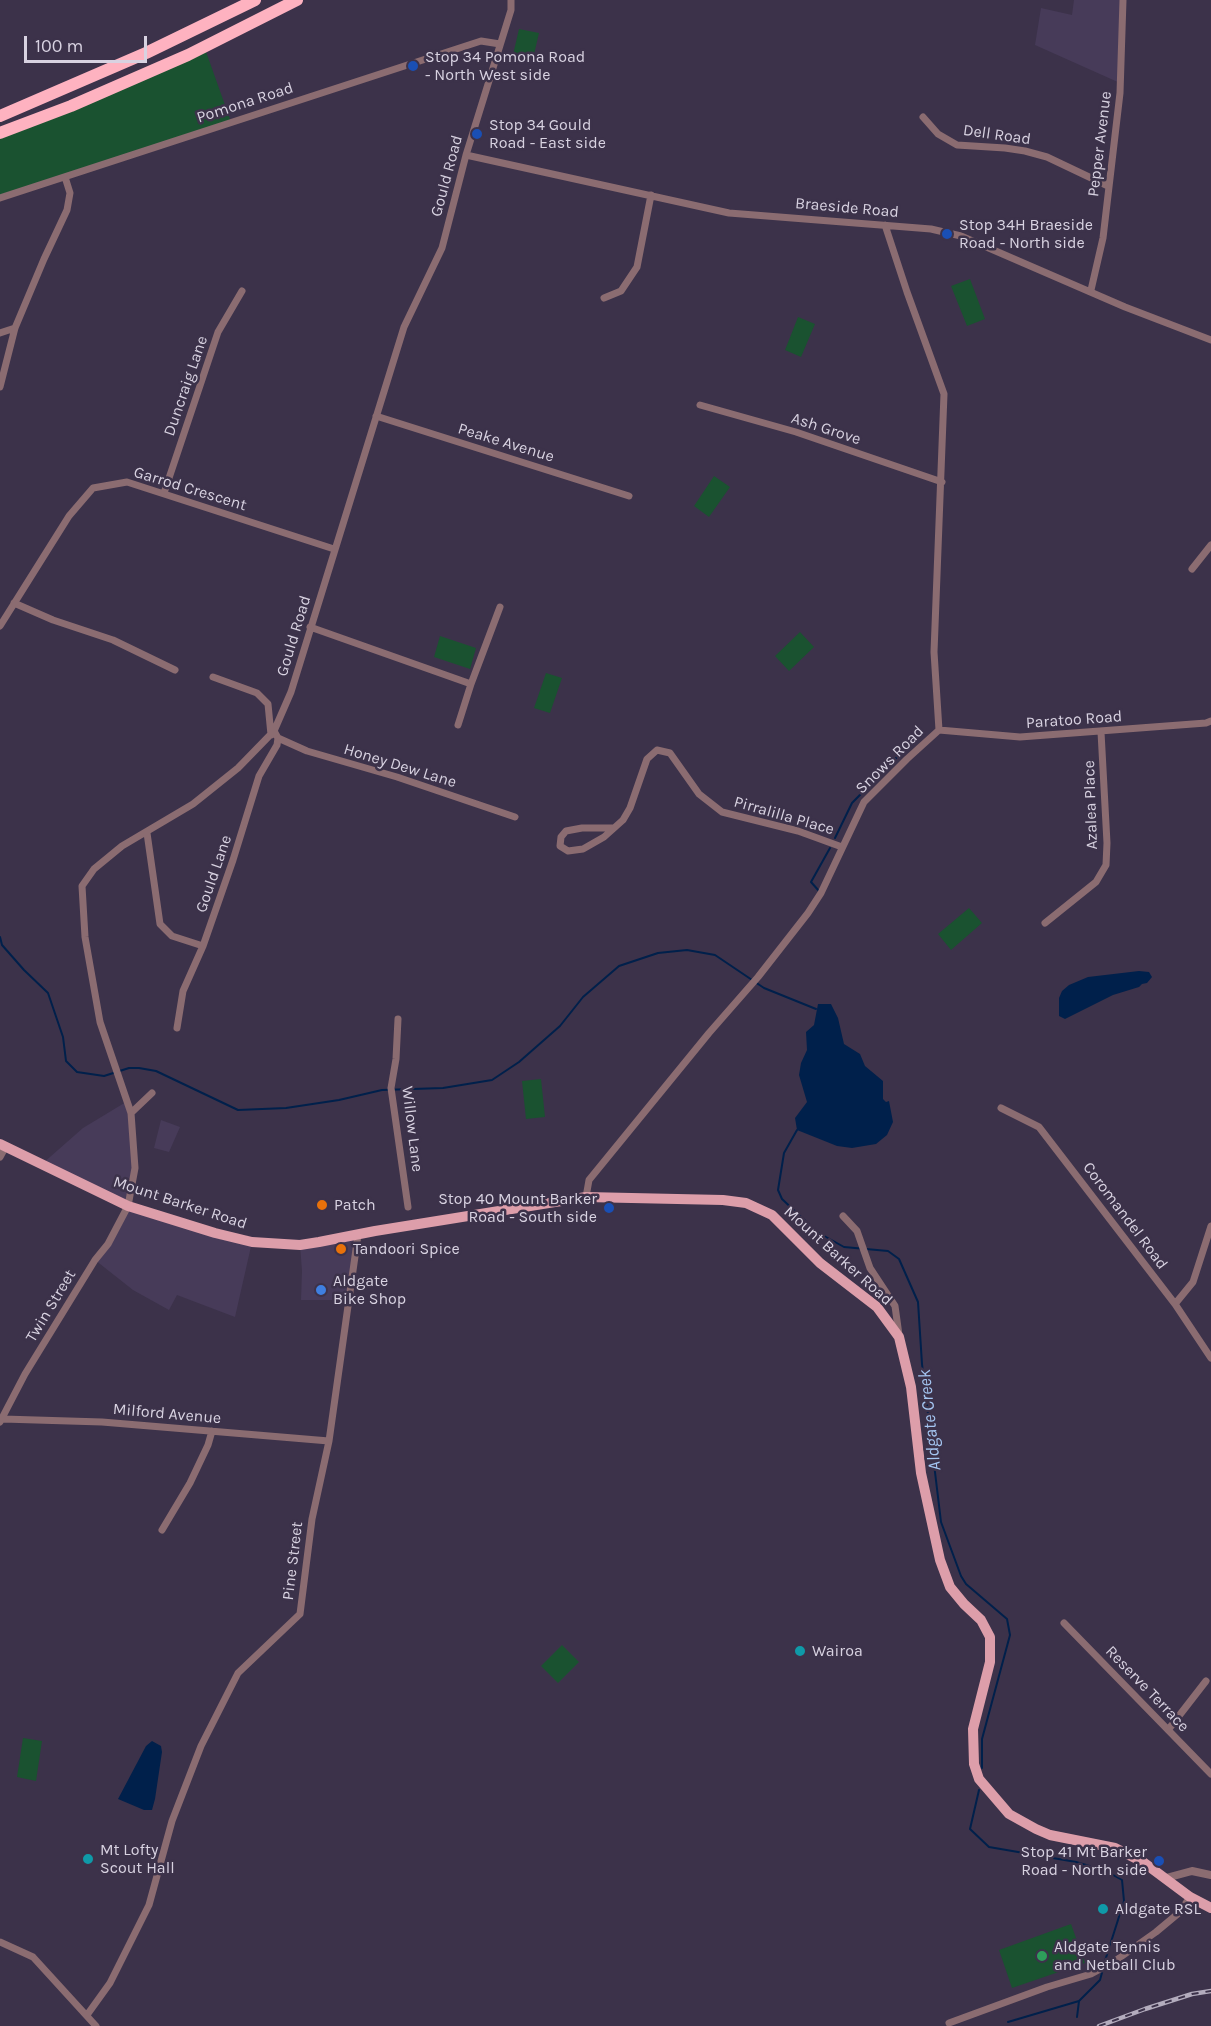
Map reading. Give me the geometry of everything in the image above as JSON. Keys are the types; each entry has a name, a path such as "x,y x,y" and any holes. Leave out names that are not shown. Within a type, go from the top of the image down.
{"highway":[{"path":"0,116 146,53 255,0"},
{"path":"0,134 188,55 297,0"}],"main road":[{"name":"Mount Barker Road","path":"3,1145 128,1206 252,1242 300,1245 586,1197 684,1198 746,1203 772,1215 820,1263 877,1307 899,1337 911,1388 921,1473 940,1560 950,1587 981,1620 990,1637 990,1662 973,1730 974,1764 979,1779 1009,1814 1050,1835 1115,1848 1143,1862 1190,1897 1211,1908"}],"street":[{"name":"Gould Road","path":"128,1206 135,1168 131,1113 100,1022 85,938 82,886 94,869 122,846 193,804 275,735 291,693 375,416 405,327 442,248 466,155 511,10 512,0"},
{"name":"Pepper Avenue","path":"1091,291 1103,238 1120,93 1123,0"},
{"name":"Pomona Road","path":"0,198 481,41 500,44"},
{"name":"Dell Road","path":"922,117 938,134 957,145 1025,151 1047,157 1108,186"},
{"name":"Braeside Road","path":"466,155 729,213 930,229 961,236 1211,340"},
{"path":"0,387 15,328 39,268 67,210 70,193 65,177"},
{"path":"604,298 621,291 637,267 651,195"},
{"name":"Snows Road","path":"586,1197 589,1180 709,1033 759,977 808,913 821,893 864,802 939,730 934,652 944,394 885,225"},
{"name":"Duncraig Lane","path":"164,493 218,332 242,291"},
{"path":"0,333 15,328"},
{"name":"Ash Grove","path":"700,405 796,432 942,482"},
{"name":"Peake Avenue","path":"375,416 629,496"},
{"name":"Garrod Crescent","path":"0,626 69,516 93,489 127,482 334,549"},
{"path":"1192,569 1211,545"},
{"path":"14,603 53,620 112,640 174,670"},
{"path":"458,724 500,607"},
{"path":"310,627 471,684"},
{"path":"213,677 257,693 268,704 275,735"},
{"name":"Paratoo Road","path":"939,730 1020,737 1211,721"},
{"name":"Azalea Place","path":"1045,922 1096,882 1106,865 1107,843 1101,732"},
{"name":"Honey Dew Lane","path":"275,735 307,751 397,777 515,817"},
{"name":"Gould Lane","path":"177,1028 183,991 203,946 259,776 277,745 275,735"},
{"name":"Pirralilla Place","path":"613,828 582,828 567,831 561,837 560,846 567,851 583,849 594,844 613,828 623,819 630,808 647,759 657,750 670,753 699,794 722,812 798,831 842,847"},
{"path":"147,833 160,924 172,936 203,946"},
{"name":"Willow Lane","path":"398,1019 396,1059 391,1091 408,1207"},
{"path":"131,1113 152,1093"},
{"name":"Coromandel Road","path":"1001,1108 1039,1126 1175,1304 1211,1358"},
{"path":"0,1157 3,1145"},
{"name":"Twin Street","path":"1,1420 25,1374 95,1260 108,1244 128,1206"},
{"path":"843,1216 857,1231 870,1268 895,1306 899,1337"},
{"path":"1175,1304 1193,1282 1211,1226"},
{"name":"Pine Street","path":"87,2015 110,1983 149,1905 172,1821 201,1746 238,1673 300,1614 312,1519 329,1441 358,1235"},
{"name":"Milford Avenue","path":"1,1420 102,1422 329,1441"},
{"path":"162,1530 190,1483 212,1431"},
{"name":"Reserve Terrace","path":"1064,1623 1211,1774"},
{"path":"1168,1730 1206,1681"},
{"path":"1166,1878 1192,1871 1211,1875"},
{"path":"949,2023 1047,1987 1091,1974 1115,1961 1156,1932 1180,1912 1190,1897"},
{"path":"0,1942 33,1957 96,2026"}],"shaded area":[{"path":"1074,0 1123,0 1120,83 1035,45 1041,8 1072,15"},
{"path":"126,1102 131,1113 135,1168 128,1206 42,1164 83,1128"},
{"path":"161,1120 180,1127 169,1152 154,1148"},
{"path":"128,1206 252,1242 235,1317 177,1295 169,1310 133,1290 95,1260"},
{"path":"358,1235 349,1300 301,1300 300,1245"}],"green space":[{"path":"519,29 539,33 532,63 512,59"},
{"path":"204,46 231,122 0,198 0,133"},
{"path":"970,279 985,319 967,326 951,286"},
{"path":"798,317 815,324 801,357 785,350"},
{"path":"714,476 730,487 709,517 694,506"},
{"path":"800,632 814,647 789,671 775,656"},
{"path":"440,636 476,648 470,669 434,657"},
{"path":"546,673 562,678 550,713 534,708"},
{"path":"969,908 982,923 951,950 938,934"},
{"path":"541,1079 545,1117 526,1119 522,1081"},
{"path":"562,1645 579,1662 558,1683 541,1666"},
{"path":"23,1738 42,1741 36,1781 17,1777"},
{"name":"Aldgate Tennis and Netball Club","path":"1071,1924 1085,1963 1012,1988 999,1950"}],"water":[{"path":"1139,971 1149,972 1152,977 1147,983 1113,995 1065,1019 1059,1016 1059,998 1062,991 1069,985 1088,977"},
{"path":"818,1004 831,1004 838,1018 844,1044 860,1054 865,1066 883,1081 883,1099 886,1102 889,1101 893,1122 887,1135 876,1144 852,1148 837,1146 797,1130 795,1118 807,1102 799,1075 807,1050 806,1032 814,1025"},
{"path":"152,1741 161,1746 162,1752 152,1810 144,1810 118,1799 146,1746"}],"waterway":[{"path":"835,838 852,803 901,753"},
{"path":"819,891 811,882 830,848"},
{"path":"0,937 2,945 48,993 63,1037 66,1061 77,1072 104,1076 129,1068 156,1071 238,1110 286,1108 339,1100 382,1090 443,1088 492,1080 519,1062 560,1026 583,997 619,966 658,953 687,950 715,955 764,988 816,1009"},
{"name":"Aldgate Creek","path":"797,1130 784,1153 778,1190 782,1199 817,1232 844,1247 888,1251 899,1259 918,1302 922,1364 941,1522 961,1576 966,1584 1007,1619 1010,1635 982,1739 982,1768"},
{"name":"Aldgate Creek","path":"979,1790 970,1829 989,1847 1076,1862 1106,1871 1122,1880 1124,1901 1104,1964"},
{"name":"Aldgate Creek","path":"1077,2017 1079,2001 1100,1980 1103,1969"},
{"path":"1008,2022 1079,2001"}],"railway":[{"path":"1099,2026 1192,1994 1211,1991"}],"place":[{"name":"Stop 34 Pomona Road - North West side","path":"413,66"},
{"name":"Stop 34 Gould Road - East side","path":"477,134"},
{"name":"Stop 34H Braeside Road - North side","path":"947,234"},
{"name":"Patch","path":"322,1205"},
{"name":"Stop 40 Mount Barker Road - South side","path":"609,1208"},
{"name":"Tandoori Spice","path":"341,1249"},
{"name":"Aldgate Bike Shop","path":"321,1290"},
{"name":"Wairoa","path":"800,1651"},
{"name":"Mt Lofty Scout Hall","path":"88,1859"},
{"name":"Stop 41 Mt Barker Road - North side","path":"1159,1861"},
{"name":"Aldgate RSL","path":"1103,1909"},
{"name":"Aldgate Tennis and Netball Club","path":"1042,1956"}]}
